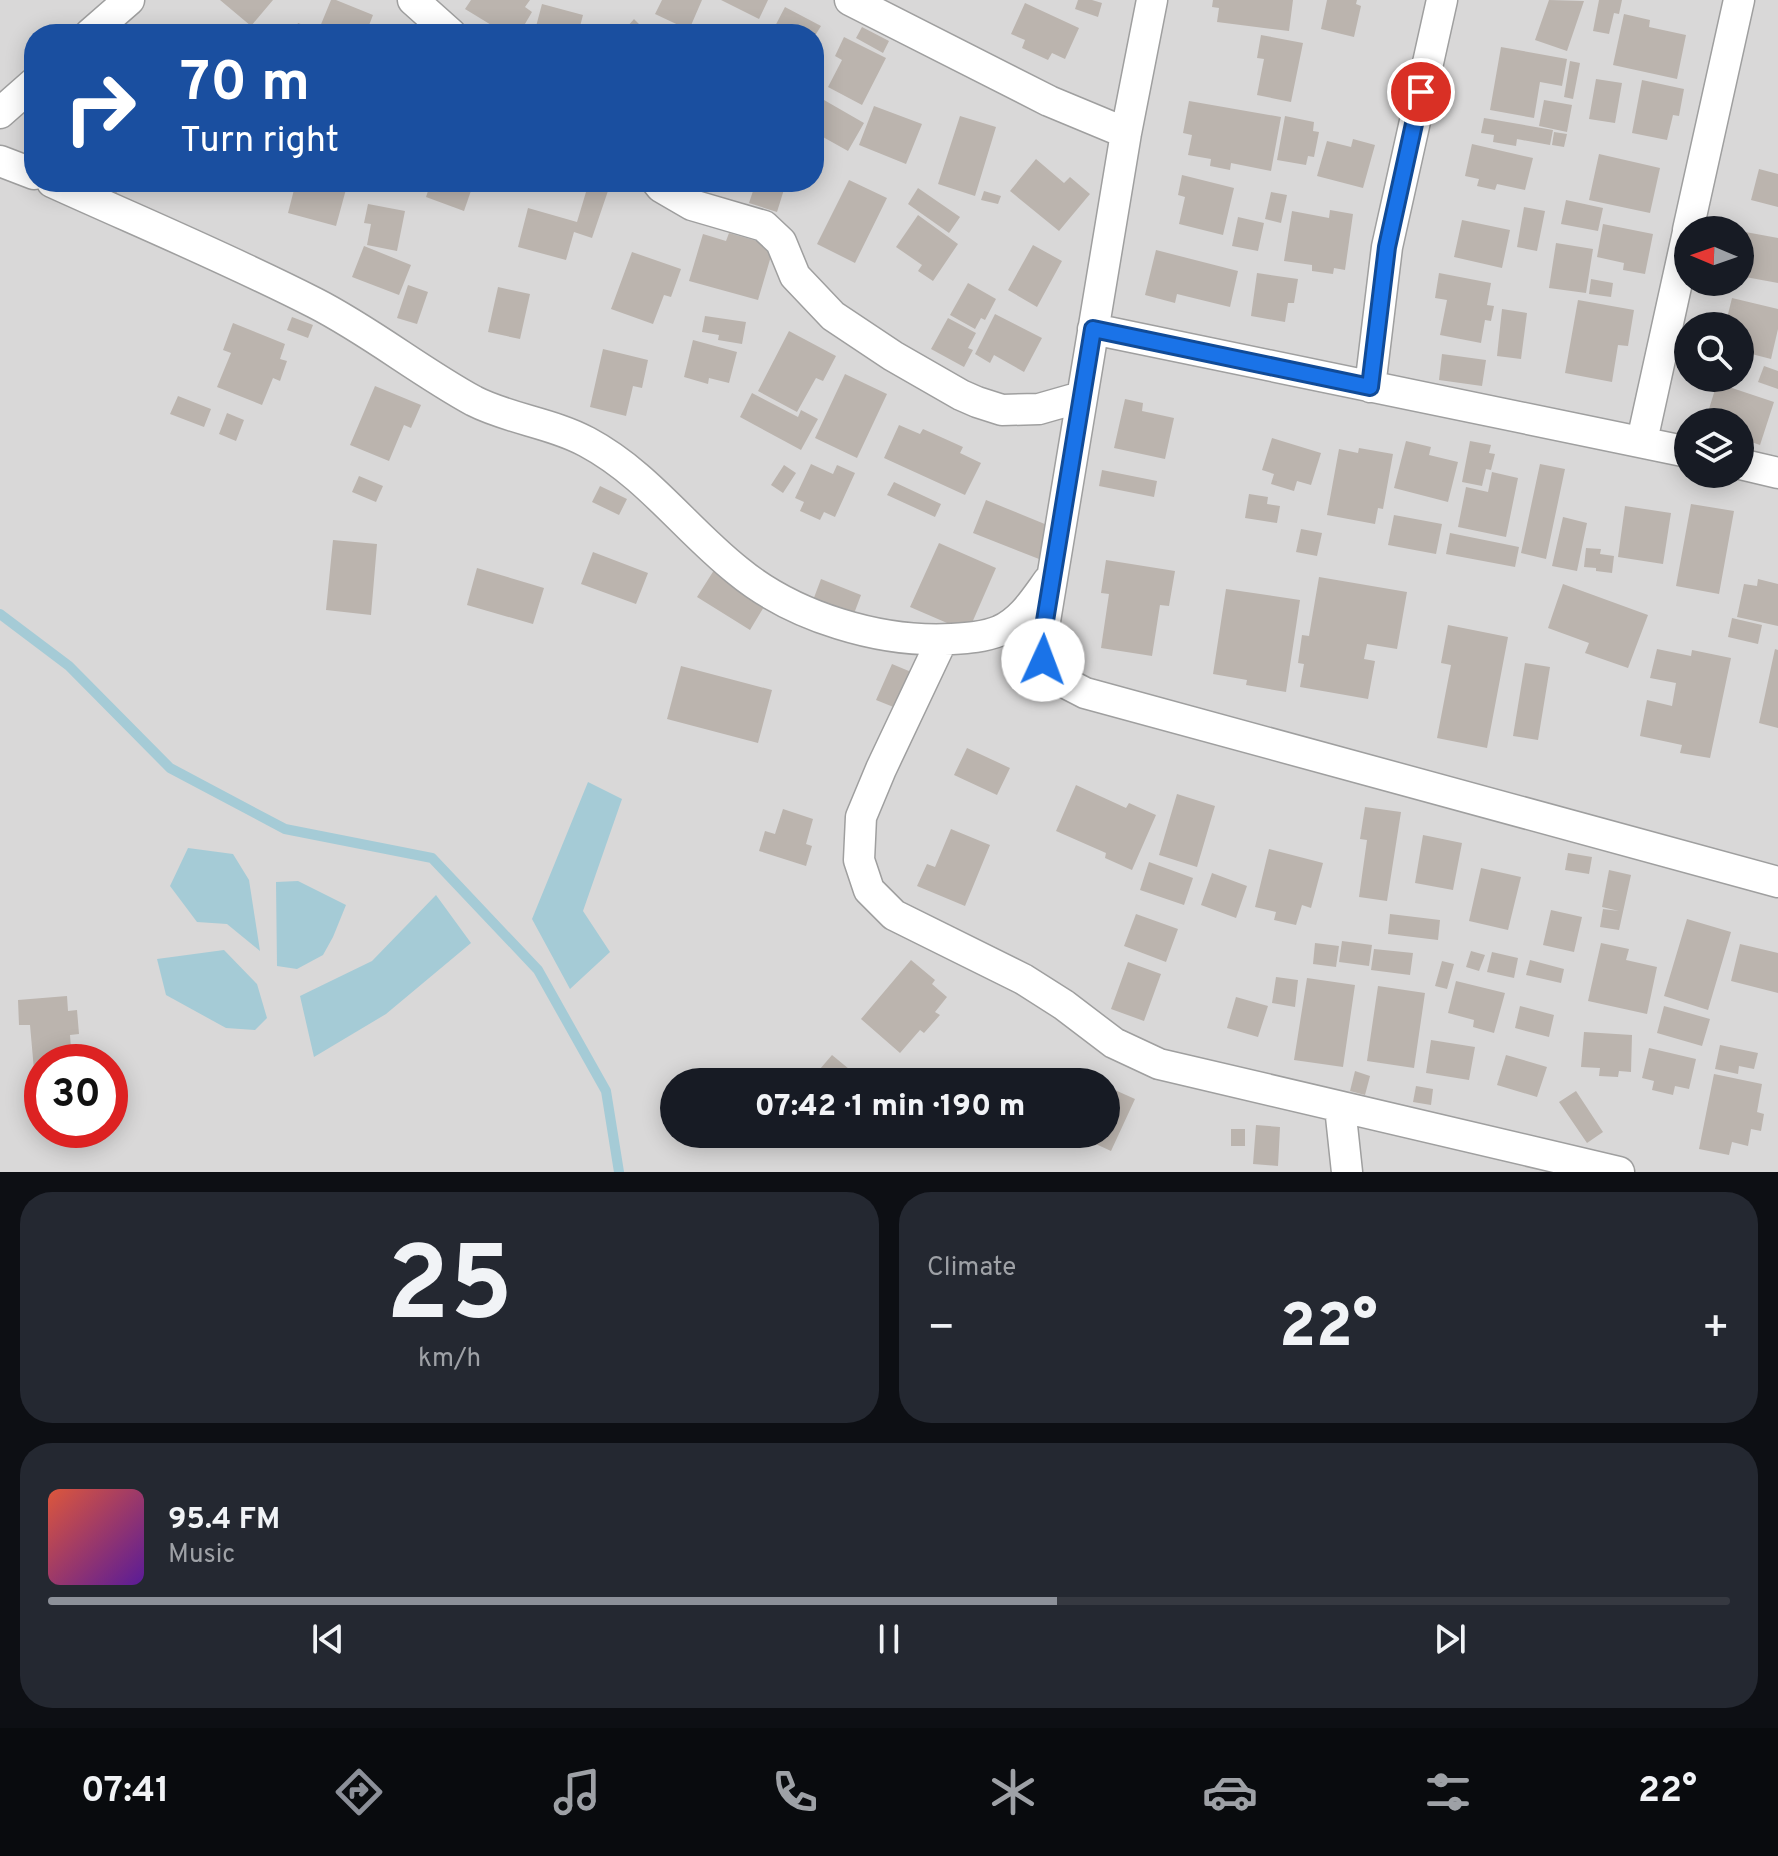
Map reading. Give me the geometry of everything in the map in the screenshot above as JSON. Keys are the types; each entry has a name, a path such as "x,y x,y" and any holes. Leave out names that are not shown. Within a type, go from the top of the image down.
{"street":[{"path":"101,24 129,0"},
{"path":"413,0 440,24"},
{"path":"850,0 1049,101 1126,133"},
{"path":"1152,0 1126,133 1051,577 1042,639 1043,660 1056,678 1085,693 1778,882"},
{"path":"1370,387 1387,247 1442,0"},
{"path":"1691,216 1739,0"},
{"path":"0,113 24,92"},
{"path":"0,161 24,170"},
{"path":"74,192 314,302 476,402 584,440 614,458 652,490 738,572 796,607 833,622 908,639 976,638 1001,630 1027,611 1051,577"},
{"path":"670,192 692,205 764,226 781,242 795,276 833,316 893,356 961,395 1002,410 1039,409 1081,397"},
{"path":"1642,441 1674,295"},
{"path":"1093,329 1674,449"},
{"path":"1754,467 1778,473"},
{"path":"942,640 861,817 859,860 869,890 894,915 1023,979 1114,1043 1159,1064 1619,1172"},
{"path":"1340,1107 1347,1172"}],"shaded area":[{"path":"0,0 1778,0 1778,1172 0,1172"}],"water":[{"path":"588,782 622,799 583,911 610,952 570,989 532,919"},
{"path":"188,848 233,854 249,880 260,951 227,924 197,922 170,886"},
{"path":"298,881 346,905 323,955 297,969 277,966 276,882"},
{"path":"436,895 471,943 386,1014 314,1057 300,996 372,961"},
{"path":"224,950 257,984 267,1018 255,1030 226,1028 166,995 157,959"}],"building":[{"path":"220,0 273,0 253,24 249,24"},
{"path":"331,0 373,15 370,24 321,24"},
{"path":"471,0 530,0 525,7 532,12 525,24 490,24 465,9"},
{"path":"662,0 702,0 692,24 676,24 655,14"},
{"path":"721,0 768,0 759,19"},
{"path":"1078,0 1102,3 1098,17 1075,9"},
{"path":"1213,0 1293,0 1289,31 1217,22 1219,8 1212,7"},
{"path":"1327,0 1357,0 1356,4 1361,6 1354,37 1321,29"},
{"path":"1549,0 1584,1 1567,51 1535,40"},
{"path":"1599,0 1622,0 1619,14 1614,13 1609,34 1593,31"},
{"path":"1025,3 1079,28 1065,59 1052,53 1048,60 1022,48 1025,40 1011,34"},
{"path":"542,4 583,15 581,24 537,24"},
{"path":"785,7 817,24 776,24"},
{"path":"1624,14 1650,20 1649,27 1686,35 1677,79 1613,65"},
{"path":"862,27 889,41 883,53 856,38"},
{"path":"1261,35 1303,43 1291,102 1257,95 1264,59 1257,58"},
{"path":"844,37 886,58 862,105 828,87 842,60 835,56"},
{"path":"1501,47 1567,59 1562,86 1540,82 1534,118 1490,110"},
{"path":"1570,61 1580,63 1573,99 1564,97"},
{"path":"1596,79 1622,83 1615,123 1589,119"},
{"path":"1642,80 1684,89 1679,116 1673,115 1667,140 1632,133"},
{"path":"824,100 864,123 848,151 824,138"},
{"path":"1544,100 1572,105 1567,132 1539,126"},
{"path":"1189,101 1281,117 1271,171 1231,163 1230,170 1210,166 1211,159 1188,155 1192,135 1183,133"},
{"path":"874,106 922,124 906,164 859,145"},
{"path":"960,116 996,127 975,196 938,184"},
{"path":"1285,116 1314,122 1313,131 1319,132 1314,157 1308,156 1306,165 1277,160"},
{"path":"1484,118 1553,130 1550,145 1517,139 1516,146 1493,142 1494,135 1481,133"},
{"path":"1554,132 1567,134 1564,147 1552,145"},
{"path":"1353,139 1375,145 1363,188 1317,176 1327,141 1351,147"},
{"path":"1472,144 1533,158 1525,190 1497,184 1495,190 1477,186 1479,179 1465,176"},
{"path":"1599,154 1660,168 1650,213 1589,200"},
{"path":"1036,159 1064,183 1070,177 1090,194 1059,231 1010,191"},
{"path":"1759,169 1778,174 1778,207 1751,200"},
{"path":"1182,175 1234,188 1223,235 1179,224 1185,197 1178,195"},
{"path":"849,180 887,198 855,263 817,244"},
{"path":"918,188 960,217 949,233 908,204"},
{"path":"984,191 1001,196 998,204 981,200"},
{"path":"293,192 345,192 336,226 288,213"},
{"path":"428,192 471,192 464,211 426,197"},
{"path":"586,192 608,192 592,238 574,232 566,260 518,247 528,208 577,222"},
{"path":"753,192 783,192 777,212 749,203"},
{"path":"1271,192 1287,195 1281,223 1265,219"},
{"path":"1566,200 1603,208 1598,231 1561,224"},
{"path":"368,204 405,211 397,251 367,245 371,224 364,223"},
{"path":"1524,207 1545,211 1537,251 1517,247"},
{"path":"1330,210 1353,214 1345,270 1334,268 1333,274 1312,271 1312,265 1284,261 1292,211 1329,218"},
{"path":"918,215 958,244 933,281 918,271 922,265 896,247"},
{"path":"1238,217 1264,223 1258,251 1232,246"},
{"path":"1462,220 1510,230 1502,268 1454,257"},
{"path":"1603,224 1653,234 1645,274 1623,270 1624,263 1597,257"},
{"path":"729,233 774,246 758,300 689,281 703,234 726,241"},
{"path":"1754,234 1778,238 1778,283 1754,279"},
{"path":"1556,243 1593,249 1586,293 1549,288"},
{"path":"1033,245 1062,261 1037,307 1008,290"},
{"path":"364,246 411,265 399,295 352,277"},
{"path":"1156,250 1238,271 1230,307 1177,294 1175,303 1145,295"},
{"path":"632,252 681,269 671,297 664,295 653,324 611,309"},
{"path":"1257,273 1298,279 1294,303 1288,303 1285,322 1251,316"},
{"path":"1439,273 1491,283 1487,305 1494,306 1491,321 1485,320 1481,343 1440,335 1447,300 1435,298"},
{"path":"1591,279 1613,283 1611,297 1589,294"},
{"path":"968,283 996,299 985,320 981,318 975,329 950,315"},
{"path":"408,285 428,292 417,324 397,318"},
{"path":"498,287 530,294 520,339 488,332"},
{"path":"1732,298 1778,309 1778,329 1771,359 1754,355 1754,312 1728,312"},
{"path":"1578,300 1634,310 1628,346 1618,345 1612,382 1565,373"},
{"path":"1502,309 1527,313 1521,359 1497,356"},
{"path":"995,314 1042,338 1024,372 994,355 990,363 975,354"},
{"path":"705,316 746,322 742,344 718,340 719,335 702,332"},
{"path":"292,317 313,325 308,338 287,330"},
{"path":"948,318 976,333 968,348 973,350 964,367 931,349"},
{"path":"233,323 285,344 280,359 287,361 280,381 273,378 262,405 217,387 231,353 223,350"},
{"path":"789,331 836,356 823,381 816,378 797,412 758,391"},
{"path":"693,340 737,352 729,383 709,378 708,384 684,377"},
{"path":"603,349 648,360 642,388 633,386 626,416 590,407"},
{"path":"1442,354 1486,360 1482,386 1439,380"},
{"path":"1764,366 1778,371 1778,389 1758,382"},
{"path":"845,374 887,394 857,458 815,438"},
{"path":"375,386 421,405 411,428 404,425 389,461 350,445"},
{"path":"1714,392 1744,392 1774,402 1760,445 1754,443 1754,408 1709,408"},
{"path":"752,393 798,417 801,410 818,419 801,450 740,417"},
{"path":"178,396 211,409 204,427 170,414"},
{"path":"1125,399 1143,403 1142,411 1174,418 1165,459 1114,448"},
{"path":"227,413 244,420 236,441 219,434"},
{"path":"899,425 920,434 923,429 963,447 960,453 981,463 965,495 884,458"},
{"path":"1272,438 1321,453 1311,485 1297,481 1294,491 1271,484 1274,474 1262,470"},
{"path":"1406,441 1431,447 1429,455 1458,462 1448,502 1394,488"},
{"path":"1470,441 1491,445 1489,453 1495,454 1491,470 1486,469 1482,486 1462,482"},
{"path":"1359,448 1393,454 1383,509 1378,508 1375,524 1327,515 1339,449 1358,453"},
{"path":"811,464 833,474 837,465 855,473 835,517 824,512 820,520 800,511 804,502 795,498"},
{"path":"1540,464 1565,469 1546,559 1521,553"},
{"path":"784,465 796,473 783,493 771,485"},
{"path":"1102,470 1157,481 1154,497 1099,486"},
{"path":"1492,472 1518,478 1506,537 1458,527 1466,487 1488,492"},
{"path":"359,476 383,486 376,502 352,492"},
{"path":"894,482 941,504 935,517 887,495"},
{"path":"600,486 627,499 619,515 592,502"},
{"path":"1249,494 1268,497 1267,504 1280,506 1277,523 1245,518"},
{"path":"986,500 1052,527 1039,559 973,533"},
{"path":"1691,504 1734,511 1719,594 1676,586"},
{"path":"1625,506 1671,513 1663,564 1618,557"},
{"path":"1394,515 1442,524 1436,554 1388,545"},
{"path":"1563,517 1587,523 1577,571 1552,566"},
{"path":"1301,529 1322,533 1317,556 1296,552"},
{"path":"1450,533 1519,547 1515,567 1446,554"},
{"path":"333,540 377,544 371,615 326,610"},
{"path":"939,543 996,568 968,632 910,607"},
{"path":"1586,548 1601,549 1600,554 1614,556 1612,573 1584,567"},
{"path":"593,552 648,573 636,604 581,584"},
{"path":"1106,560 1175,571 1169,606 1160,605 1152,656 1101,648 1109,594 1101,593"},
{"path":"716,567 768,600 750,630 697,597"},
{"path":"477,568 544,588 533,624 467,605"},
{"path":"1319,577 1407,592 1397,649 1367,644 1364,659 1375,661 1368,699 1300,687 1304,664 1298,663 1302,635 1309,636"},
{"path":"821,579 861,595 852,619 812,603"},
{"path":"1758,579 1778,584 1778,626 1737,617 1744,584 1757,586"},
{"path":"1563,584 1648,615 1628,668 1585,653 1589,643 1548,628"},
{"path":"1226,589 1300,600 1286,692 1246,685 1247,680 1213,674"},
{"path":"1732,618 1762,625 1758,644 1728,637"},
{"path":"1448,625 1508,637 1487,748 1437,738 1451,665 1441,663"},
{"path":"1657,649 1691,656 1692,650 1731,658 1710,758 1680,753 1682,745 1640,736 1647,700 1672,706 1676,683 1650,678"},
{"path":"1775,649 1778,650 1778,728 1759,723"},
{"path":"1525,663 1550,667 1538,740 1513,736"},
{"path":"892,664 916,674 901,710 876,700"},
{"path":"681,666 772,690 758,743 667,719"},
{"path":"967,748 1010,768 997,795 954,775"},
{"path":"1076,785 1126,808 1129,803 1156,815 1132,870 1105,858 1106,853 1056,831"},
{"path":"1177,794 1215,806 1197,867 1159,855"},
{"path":"1365,807 1401,812 1387,901 1359,897 1367,840 1360,839"},
{"path":"783,809 813,819 806,844 812,846 806,866 759,851 765,831 775,834"},
{"path":"951,829 990,845 965,906 917,886 927,864 935,867"},
{"path":"1423,835 1462,843 1453,890 1415,883"},
{"path":"1269,849 1323,863 1311,908 1302,905 1296,925 1274,920 1276,912 1255,907"},
{"path":"1568,853 1592,857 1589,874 1565,870"},
{"path":"1149,862 1193,878 1184,905 1140,890"},
{"path":"1481,868 1521,877 1508,930 1469,921"},
{"path":"1609,870 1631,875 1619,930 1600,927 1603,909 1619,911 1602,907"},
{"path":"1212,873 1247,886 1236,918 1201,905"},
{"path":"1551,910 1582,917 1574,952 1543,945"},
{"path":"1136,914 1178,929 1166,962 1124,946"},
{"path":"1390,914 1440,920 1438,940 1388,934"},
{"path":"1687,919 1731,932 1708,1010 1664,996"},
{"path":"1342,941 1372,945 1369,966 1339,962"},
{"path":"1315,943 1339,946 1336,967 1313,964"},
{"path":"1601,943 1629,949 1626,960 1657,967 1647,1014 1588,1001"},
{"path":"1740,944 1778,953 1778,993 1731,981"},
{"path":"1374,949 1413,953 1410,975 1371,970"},
{"path":"1471,951 1485,955 1479,971 1466,967"},
{"path":"1492,952 1518,958 1514,978 1487,972"},
{"path":"911,960 935,980 932,984 947,997 935,1012 940,1015 924,1033 920,1030 900,1053 861,1019"},
{"path":"1530,960 1564,969 1561,983 1526,975"},
{"path":"1442,961 1454,964 1447,989 1435,986"},
{"path":"1128,962 1161,974 1144,1021 1111,1009"},
{"path":"1276,977 1298,980 1295,1007 1272,1003"},
{"path":"1307,978 1355,985 1343,1067 1294,1060"},
{"path":"1456,981 1505,993 1494,1033 1473,1027 1474,1020 1448,1013"},
{"path":"1378,986 1425,993 1414,1068 1367,1061"},
{"path":"67,996 68,1011 77,1010 79,1034 70,1035 71,1044 32,1044 30,1025 19,1025 18,1000"},
{"path":"1236,997 1268,1006 1258,1037 1227,1028"},
{"path":"1520,1006 1554,1015 1549,1037 1515,1028"},
{"path":"1664,1006 1710,1019 1702,1046 1657,1033"},
{"path":"1584,1032 1632,1035 1631,1072 1619,1071 1618,1077 1599,1076 1600,1068 1581,1067"},
{"path":"1431,1040 1475,1047 1469,1080 1426,1073"},
{"path":"1720,1045 1758,1053 1754,1069 1739,1066 1738,1074 1715,1069"},
{"path":"1649,1048 1696,1059 1689,1089 1675,1086 1673,1095 1652,1090 1654,1081 1642,1078"},
{"path":"832,1055 848,1068 821,1068"},
{"path":"1506,1055 1547,1067 1537,1097 1497,1085"},
{"path":"1355,1071 1370,1076 1365,1095 1350,1091"},
{"path":"1714,1074 1762,1084 1757,1112 1764,1114 1761,1131 1751,1129 1748,1146 1732,1142 1729,1155 1699,1149"},
{"path":"1416,1086 1433,1089 1431,1105 1413,1102"},
{"path":"1576,1091 1603,1132 1587,1143 1559,1102"},
{"path":"1120,1092 1135,1099 1120,1132"},
{"path":"1256,1125 1280,1127 1278,1166 1253,1164"},
{"path":"1231,1129 1245,1129 1245,1146 1231,1146"}],"waterway":[{"path":"0,614 69,666 170,768 285,829 432,858 538,970 606,1091 619,1172"}],"route":[{"path":"1043,660 1042,639 1093,329 1370,387 1387,247 1421,92"}]}
